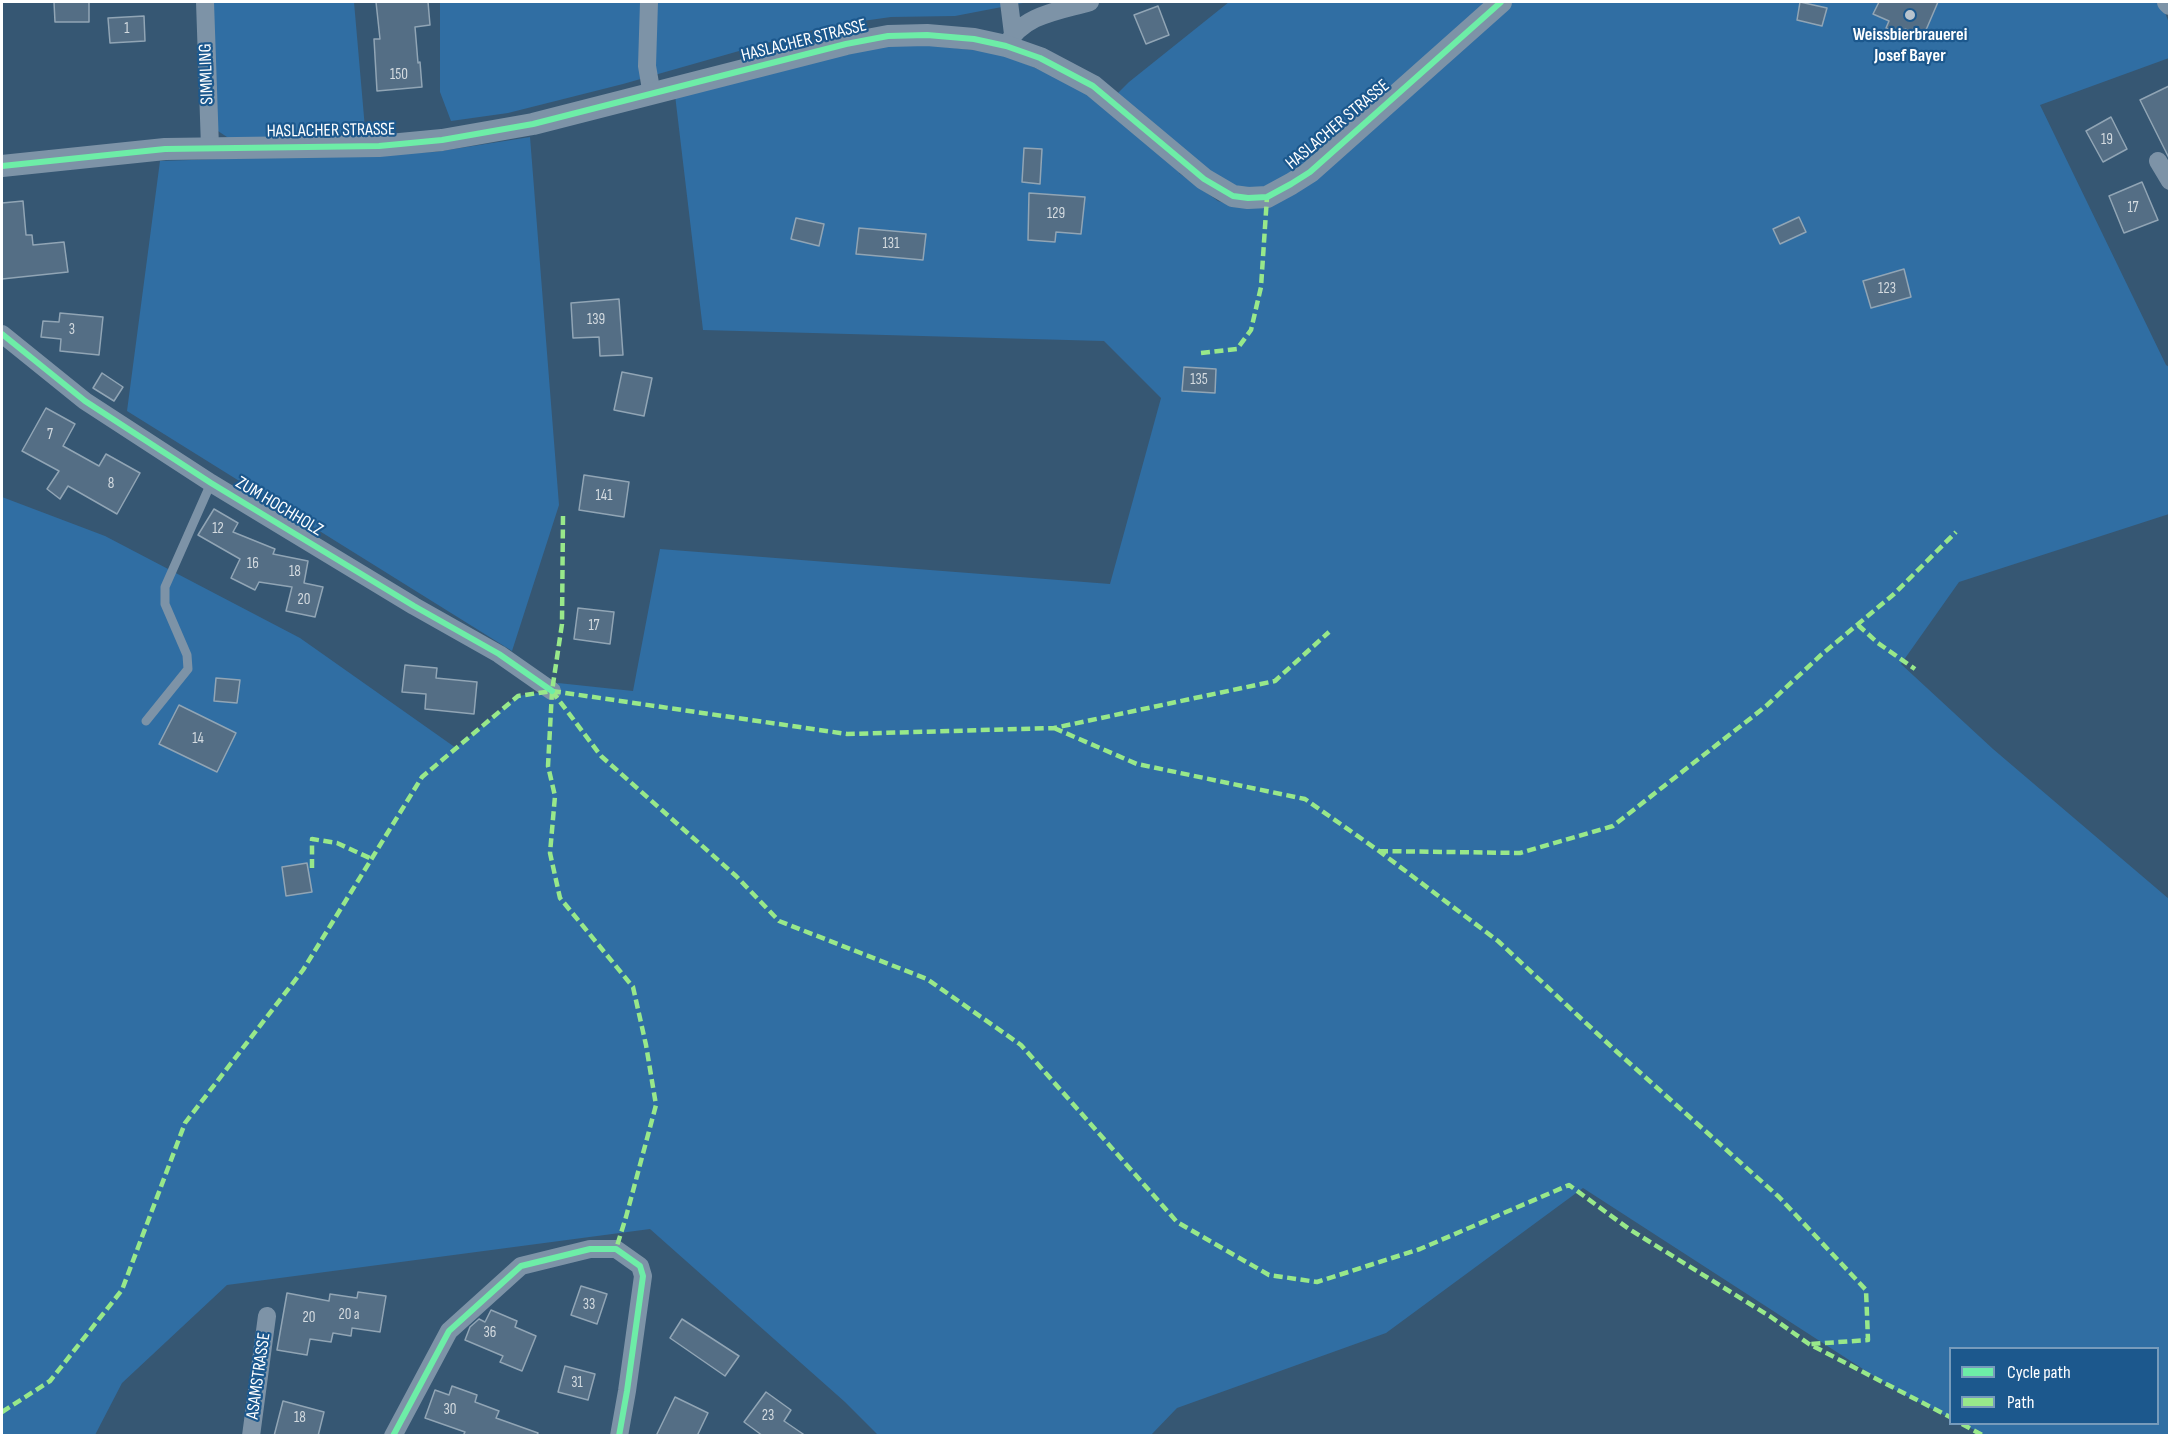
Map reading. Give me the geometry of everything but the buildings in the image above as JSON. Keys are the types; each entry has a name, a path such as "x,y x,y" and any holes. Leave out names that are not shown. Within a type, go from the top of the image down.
{"street":[{"name":"SIMMLING","path":"204,2 210,147"},
{"path":"649,2 647,66 652,95"},
{"path":"1009,2 1010,40"},
{"path":"1010,40 1031,20 1045,13 1090,2"},
{"name":"HASLACHER STRASSE","path":"2,166 165,149 411,144 502,130 652,95 846,44 888,36 927,35 1010,40 1093,86 1221,191 1233,196 1267,197 1310,172 1501,2"},
{"path":"2157,161 2169,181"},
{"name":"ZUM HOCHHOLZ","path":"2,334 85,401 211,483 404,600 499,654 552,691"},
{"path":"393,1436 449,1331 521,1266 590,1249 616,1249 640,1266 643,1276 619,1436"},
{"name":"ASAMSTRASSE","path":"251,1436 267,1316"}],"lane":[{"path":"146,721 188,669 187,655 165,604 165,586 211,483"}],"shaded area":[{"path":"208,2 354,2 366,140 230,139 215,129"},
{"path":"440,2 1028,2 955,16 891,17 827,26 623,84 508,113 451,121 440,92"},
{"path":"1229,2 1495,2 1297,175 1267,191 1234,193 1190,170 1179,173 1218,201 1240,208 1260,208 1509,2 2161,2 2169,23 2169,58 2040,105 2166,365 2169,367 2169,514 1959,582 1901,664 1993,749 2169,899 2169,1435 1985,1435 1964,1425 2159,1425 2159,1347 1949,1347 1949,1417 1897,1391 1583,1188 1386,1333 1177,1408 1151,1435 878,1435 845,1402 650,1229 227,1285 122,1383 95,1435 2,1435 2,497 105,536 300,638 456,748 518,696 552,691 558,683 633,691 660,549 1110,584 1161,398 1104,341 703,330 675,95 900,42 1000,53 1111,100 1129,82"},
{"path":"530,137 559,505 512,651 127,411 160,161 435,152"}],"marked path":[{"path":"1201,353 1237,349 1251,330 1261,287 1267,197"},
{"path":"563,516 562,624 552,691 548,766 555,796 550,853 560,898 633,987 656,1105 616,1249"},
{"path":"1379,851 1520,853 1613,826 1765,707 1821,655 1894,594 1956,532"},
{"path":"1858,625 1878,643 1915,669"},
{"path":"2,1412 50,1381 122,1290 185,1123 303,970 422,777 518,696 552,691 847,734 1054,728 1275,681 1329,632"},
{"path":"552,691 601,756 736,876 779,921 927,979 1021,1045 1177,1222 1269,1275 1317,1282 1420,1249 1569,1185 1629,1229 1771,1317 1809,1344 1949,1416"},
{"path":"1054,728 1137,764 1305,799 1379,851 1498,941 1616,1051 1779,1197 1866,1290 1868,1340 1811,1344"},
{"path":"312,868 312,839 337,843 372,859"},
{"path":"1964,1425 1984,1436"}],"cycle path":[{"path":"2,166 165,149 379,146 442,140 533,124 846,44 888,36 927,35 974,39 1006,46 1040,58 1093,86 1204,179 1233,196 1267,197 1310,172 1501,2"},
{"path":"2,334 85,401 211,483 414,606 499,654 552,691"},
{"path":"393,1436 449,1331 521,1266 590,1249 616,1249 640,1266 643,1276 619,1436"}],"place":[{"name":"Weissbierbrauerei Josef Bayer","path":"1910,15"}]}
